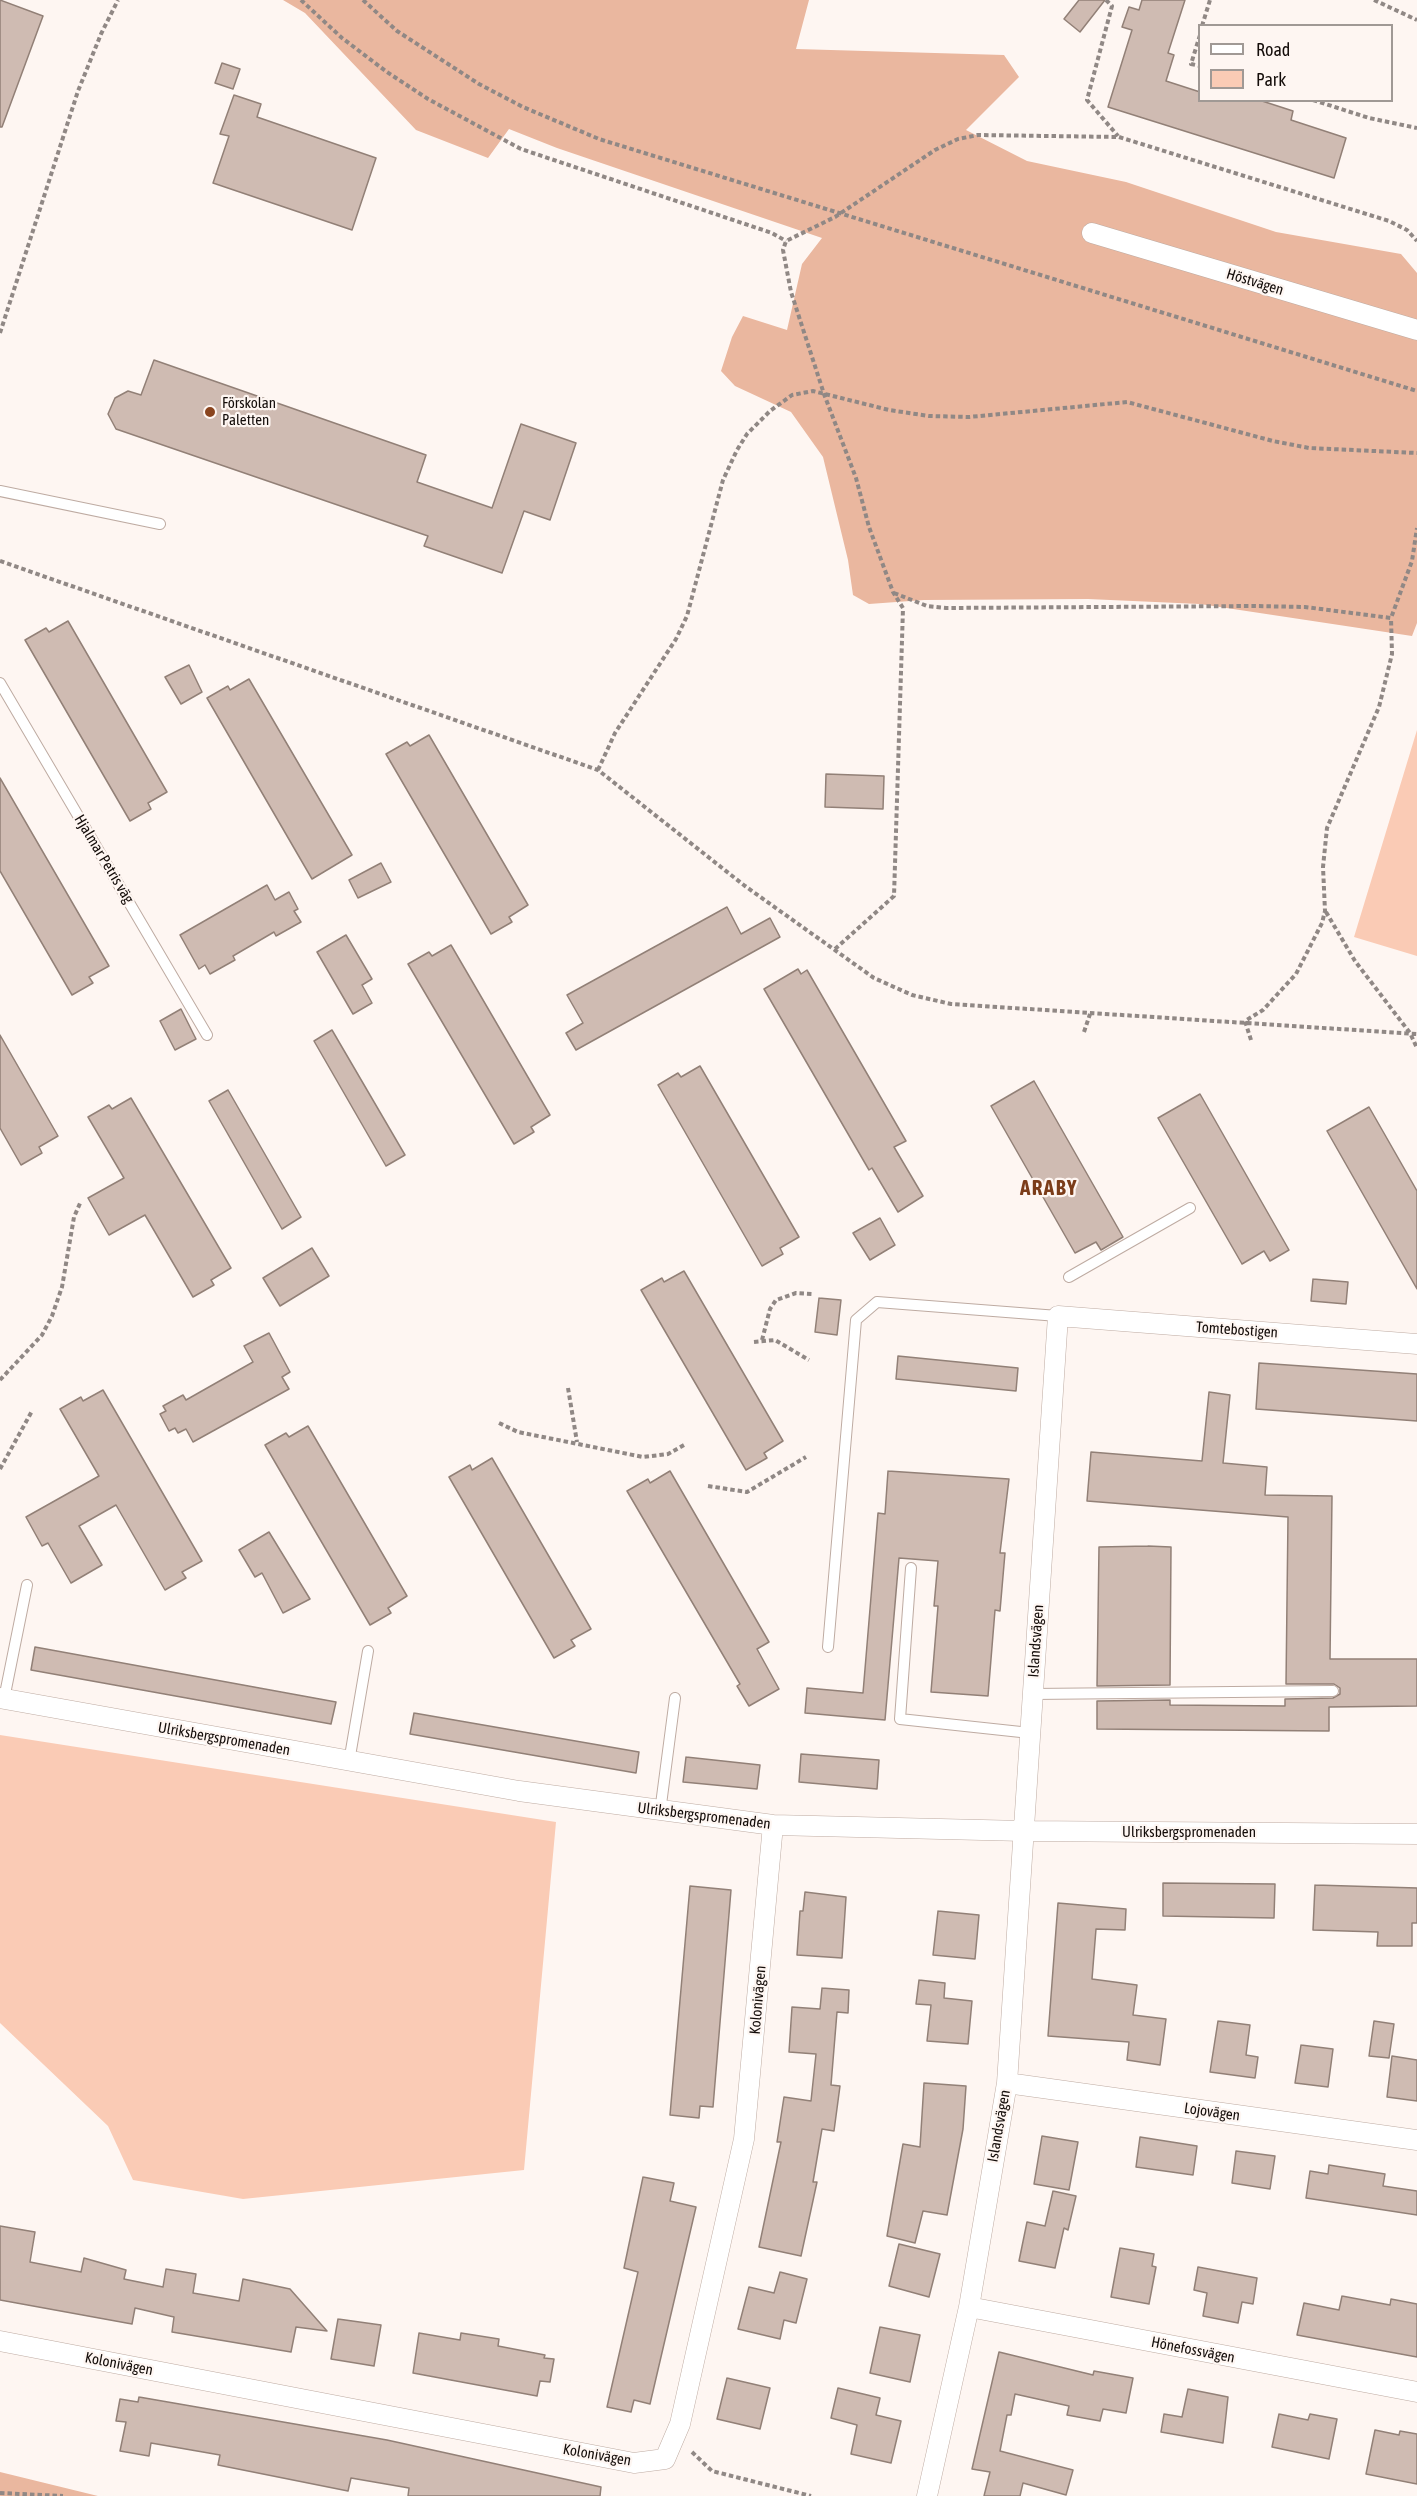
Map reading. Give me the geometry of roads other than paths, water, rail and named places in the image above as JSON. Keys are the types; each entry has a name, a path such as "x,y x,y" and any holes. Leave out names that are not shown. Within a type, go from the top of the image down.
{"street":[{"name":"Höstvägen","path":"1092,233 1417,330"},
{"name":"Tomtebostigen","path":"1058,1316 1417,1344"},
{"name":"Islandsvägen","path":"927,2496 969,2307 1007,2083 1058,1316"},
{"name":"Ulriksbergspromenaden","path":"2,1699 519,1791 660,1812 773,1825 1024,1831 1417,1834"},
{"name":"Kolonivägen","path":"0,2341 634,2463 665,2459 680,2424 744,2139 773,1825"},
{"name":"Lojovägen","path":"1007,2083 1417,2140"},
{"name":"Hönefossvägen","path":"969,2307 1417,2392"}],"lane":[{"path":"2,491 160,524"},
{"name":"Hjalmar Petris väg","path":"0,683 207,1035"},
{"path":"1069,1277 1190,1208"},
{"path":"828,1647 856,1320 877,1302 1058,1316"},
{"path":"911,1568 900,1719 1030,1733"},
{"path":"2,1699 27,1585"},
{"path":"349,1762 368,1651"},
{"path":"1032,1694 1334,1691"},
{"path":"660,1812 675,1698"}],"place":[{"name":"Förskolan Paletten","path":"210,412"}],"district":[{"name":"ARABY","path":"1049,1188"}]}
